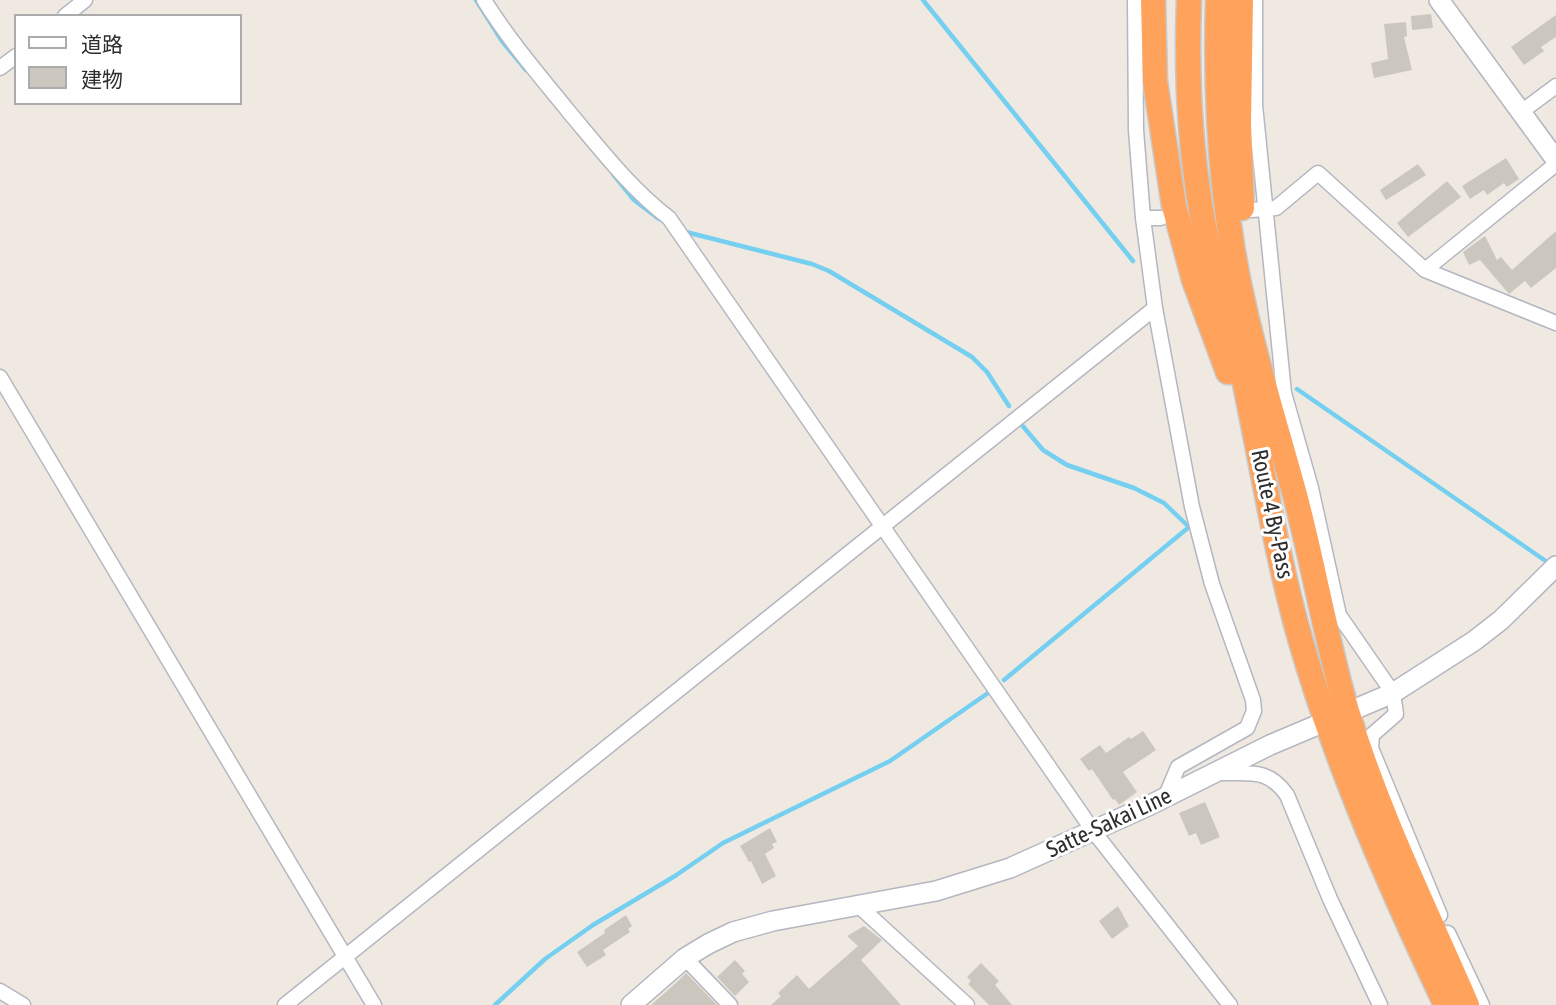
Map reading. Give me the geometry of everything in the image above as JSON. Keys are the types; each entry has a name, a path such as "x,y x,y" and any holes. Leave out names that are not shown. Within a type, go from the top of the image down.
{"highway":[{"path":"1153,0 1156,81 1174,206 1203,306 1258,451"},
{"name":"Route 4 By-Pass","path":"1189,0 1191,148 1206,236 1242,372 1284,576 1301,641 1371,781 1403,862 1467,1005"},
{"name":"Route 4 By-Pass","path":"1218,0 1219,121 1226,195 1244,310 1296,498 1337,716 1384,874 1446,1005"},
{"path":"1241,0 1241,192 1246,254 1262,336 1265,386"}],"main road":[{"path":"1439,0 1556,162"},
{"name":"Satte-Sakai Line","path":"631,1005 685,958 733,932 773,921 936,891 1010,868 1094,832 1212,773 1393,693 1474,641 1501,620 1552,570"}],"street":[{"path":"68,14 85,0"},
{"path":"484,0 506,35 610,161 642,197 669,218 1094,832 1230,1005"},
{"path":"1135,0 1136,130 1143,218 1155,308 1192,507 1212,584 1253,700 1254,711 1247,728 1178,767 1165,798"},
{"path":"1255,0 1259,209 1283,393 1311,488 1339,614 1393,693 1396,714 1372,735 1371,747 1440,915 1482,1005"},
{"path":"1521,112 1556,86"},
{"path":"1425,270 1556,162"},
{"path":"1259,209 1276,208 1318,173 1425,270 1556,323"},
{"path":"1143,218 1161,218"},
{"path":"285,1005 1155,308"},
{"path":"0,377 374,1005"},
{"path":"1212,773 1264,774 1278,782 1287,795 1330,899 1380,1005"},
{"path":"859,906 967,1005"},
{"path":"685,958 730,1005"},
{"path":"0,991 23,1005"}],"building":[{"path":"1431,14 1433,28 1412,30 1411,16"},
{"path":"1556,15 1556,37 1541,47 1544,51 1524,65 1511,47"},
{"path":"1406,22 1407,36 1404,37 1412,70 1374,78 1371,63 1388,59 1384,24"},
{"path":"1506,158 1519,179 1507,187 1504,183 1487,195 1484,190 1470,199 1462,186"},
{"path":"1418,164 1426,175 1386,200 1380,190"},
{"path":"1447,181 1461,197 1408,237 1397,223"},
{"path":"1556,231 1556,268 1531,288 1525,281 1509,294 1480,260 1469,265 1463,252 1485,236 1497,260 1501,257 1512,270"},
{"path":"1143,731 1156,750 1123,772 1137,792 1119,805 1092,769 1089,771 1080,759 1100,745 1106,753"},
{"path":"1205,802 1220,837 1201,845 1196,833 1189,836 1179,813"},
{"path":"770,828 777,842 772,844 774,848 765,854 776,876 762,884 740,846"},
{"path":"1118,906 1129,926 1112,939 1099,921"},
{"path":"626,915 632,926 628,929 630,932 603,950 606,955 587,967 577,952"},
{"path":"864,926 882,940 861,960 901,1005 771,1005 781,996 778,993 797,975 809,989 858,946 847,936"},
{"path":"735,960 745,971 742,974 749,982 735,996 717,977"},
{"path":"981,963 999,981 995,985 1012,1005 989,1005 968,984 971,981 967,977"},
{"path":"686,973 717,1005 651,1005 677,982"}],"waterway":[{"path":"476,0 502,41 526,70"},
{"path":"923,0 1133,261"},
{"path":"613,174 634,200 659,219"},
{"path":"686,232 812,264 829,271 972,357 987,372 1009,406"},
{"path":"1297,389 1550,564"},
{"path":"1004,680 1189,527 1164,503 1134,488 1067,465 1043,450 1021,424"},
{"path":"495,1005 545,959 593,925 675,876 723,843 890,761 988,693"}]}
